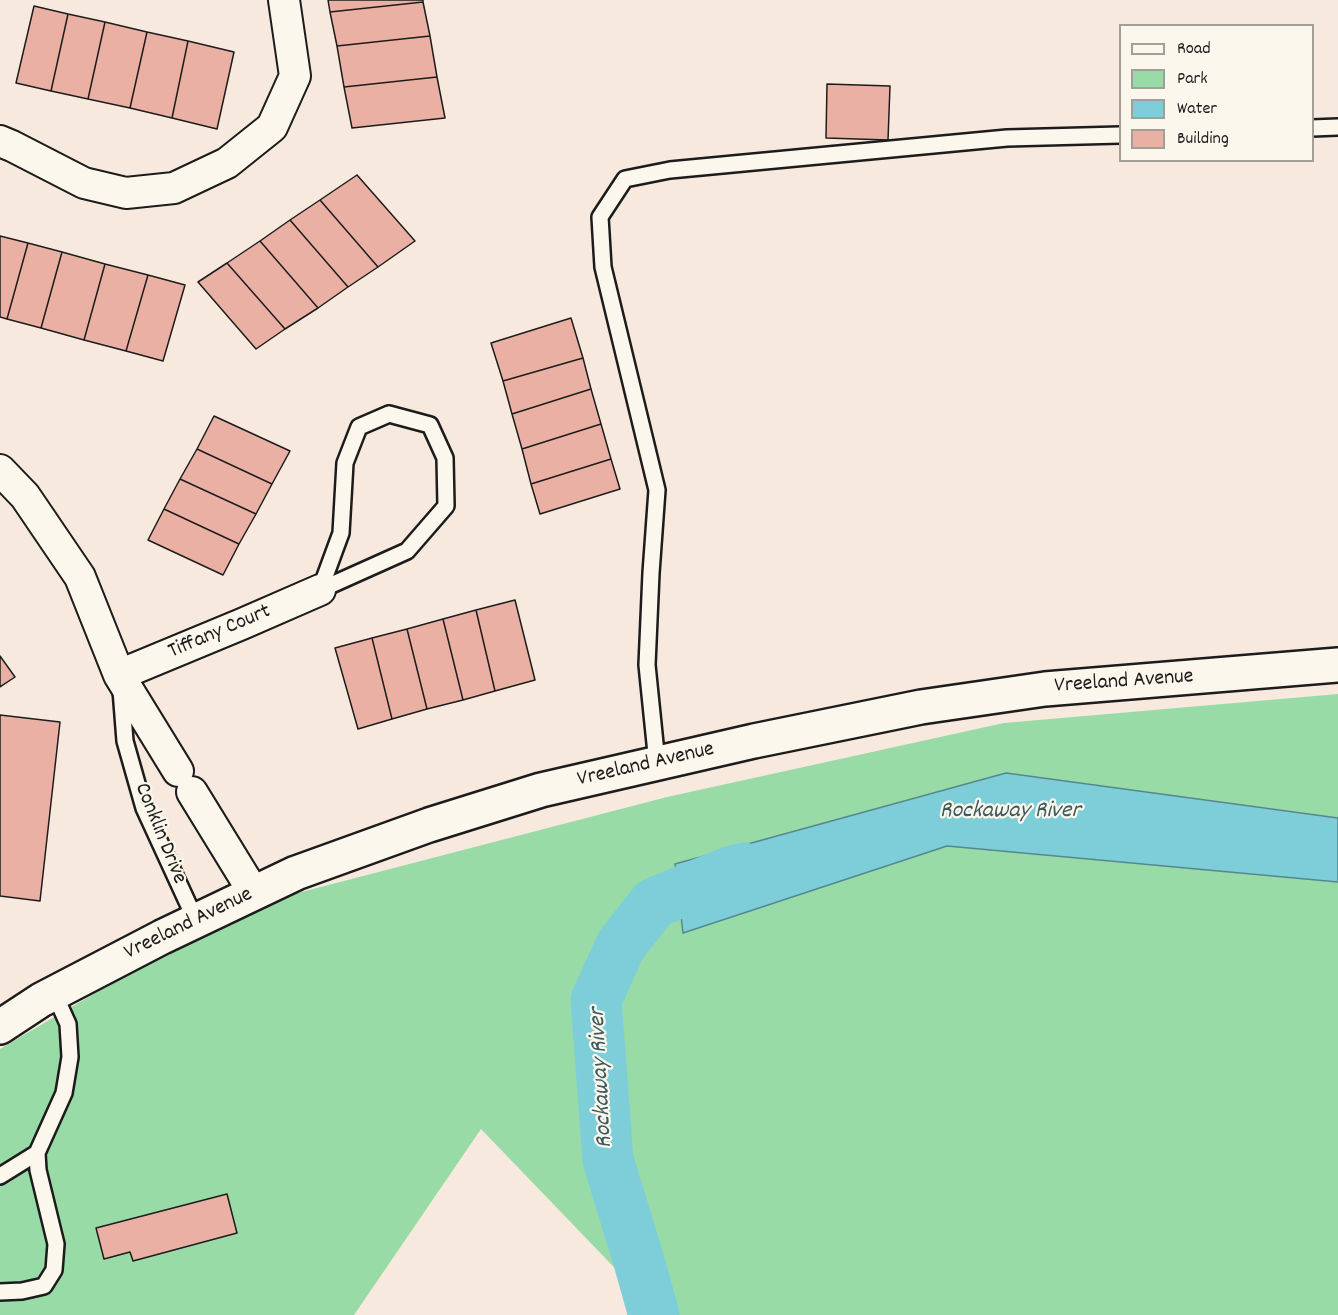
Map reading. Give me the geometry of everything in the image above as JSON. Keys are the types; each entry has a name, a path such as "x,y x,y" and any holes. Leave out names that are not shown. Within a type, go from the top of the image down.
{"street":[{"path":"0,141 84,183 126,194 174,188 227,163 272,127 295,76 284,0"},
{"name":"Conklin Drive","path":"0,470 25,496 80,578 119,675 254,893"},
{"name":"Tiffany Court","path":"119,675 320,590"},
{"name":"Vreeland Avenue","path":"0,1027 54,993 162,937 296,873 429,825 541,790 754,741 921,707 1046,689 1338,665"}],"lane":[{"path":"1314,128 1338,127"},
{"path":"657,763 647,665 657,490 603,267 600,217 625,179 670,170 1007,138 1119,135"},
{"name":"Tiffany Court","path":"389,414 430,425 445,458 446,506 407,550 320,590 341,533 345,463 359,427 389,414"},
{"name":"Conklin Drive","path":"119,675 125,741 144,808 196,921"},
{"path":"0,1292 22,1291 44,1286 54,1270 56,1244 36,1153 64,1093 70,1057 68,1024 54,993"},
{"path":"0,1176 36,1153"}],"green space":[{"path":"1338,694 1338,818 1006,773 675,865 684,933 947,846 1338,882 1338,1315 660,1315 481,1129 354,1315 0,1315 0,1049 240,908 667,797 1004,723"}],"water":[{"name":"Rockaway River","path":"1006,773 1338,818 1338,882 947,846 683,933 675,864"}],"building":[{"path":"328,0 423,0 423,2 330,12"},
{"path":"423,2 430,36 337,46 330,12"},
{"path":"34,6 68,14 51,91 16,83"},
{"path":"68,14 105,22 88,99 51,91"},
{"path":"105,22 147,32 130,108 88,99"},
{"path":"147,32 188,41 172,118 130,108"},
{"path":"430,36 437,77 344,87 337,46"},
{"path":"188,41 234,52 217,129 172,118"},
{"path":"437,77 445,118 352,128 344,87"},
{"path":"827,84 890,86 888,140 826,138"},
{"path":"357,175 415,241 378,267 320,200"},
{"path":"320,200 378,267 348,287 290,220"},
{"path":"290,220 348,287 318,308 260,241"},
{"path":"0,236 28,243 7,319 0,317"},
{"path":"260,241 318,308 285,329 227,263"},
{"path":"28,243 62,252 41,328 7,319"},
{"path":"62,252 105,264 84,340 41,328"},
{"path":"227,263 285,329 256,349 198,282"},
{"path":"105,264 148,275 126,351 84,340"},
{"path":"148,275 185,285 163,361 126,351"},
{"path":"571,318 583,358 503,381 491,343"},
{"path":"583,358 591,389 512,414 503,381"},
{"path":"591,389 601,424 522,449 512,414"},
{"path":"214,416 290,451 272,484 197,449"},
{"path":"601,424 611,459 531,484 522,449"},
{"path":"197,449 272,484 256,514 180,479"},
{"path":"611,459 620,489 540,514 531,484"},
{"path":"180,479 256,514 239,544 164,509"},
{"path":"164,509 239,544 223,575 148,540"},
{"path":"515,600 535,680 495,691 476,610"},
{"path":"476,610 495,691 463,700 443,619"},
{"path":"443,619 463,700 427,709 407,629"},
{"path":"407,629 427,709 392,719 372,638"},
{"path":"372,638 392,719 358,729 335,648"},
{"path":"0,656 15,677 0,687"},
{"path":"0,715 60,722 40,901 0,896"},
{"path":"227,1194 237,1233 133,1261 130,1252 104,1259 96,1228"}],"waterway":[{"name":"Rockaway River","path":"654,1315 608,1160 596,1000 621,945 654,903 744,868"}]}
